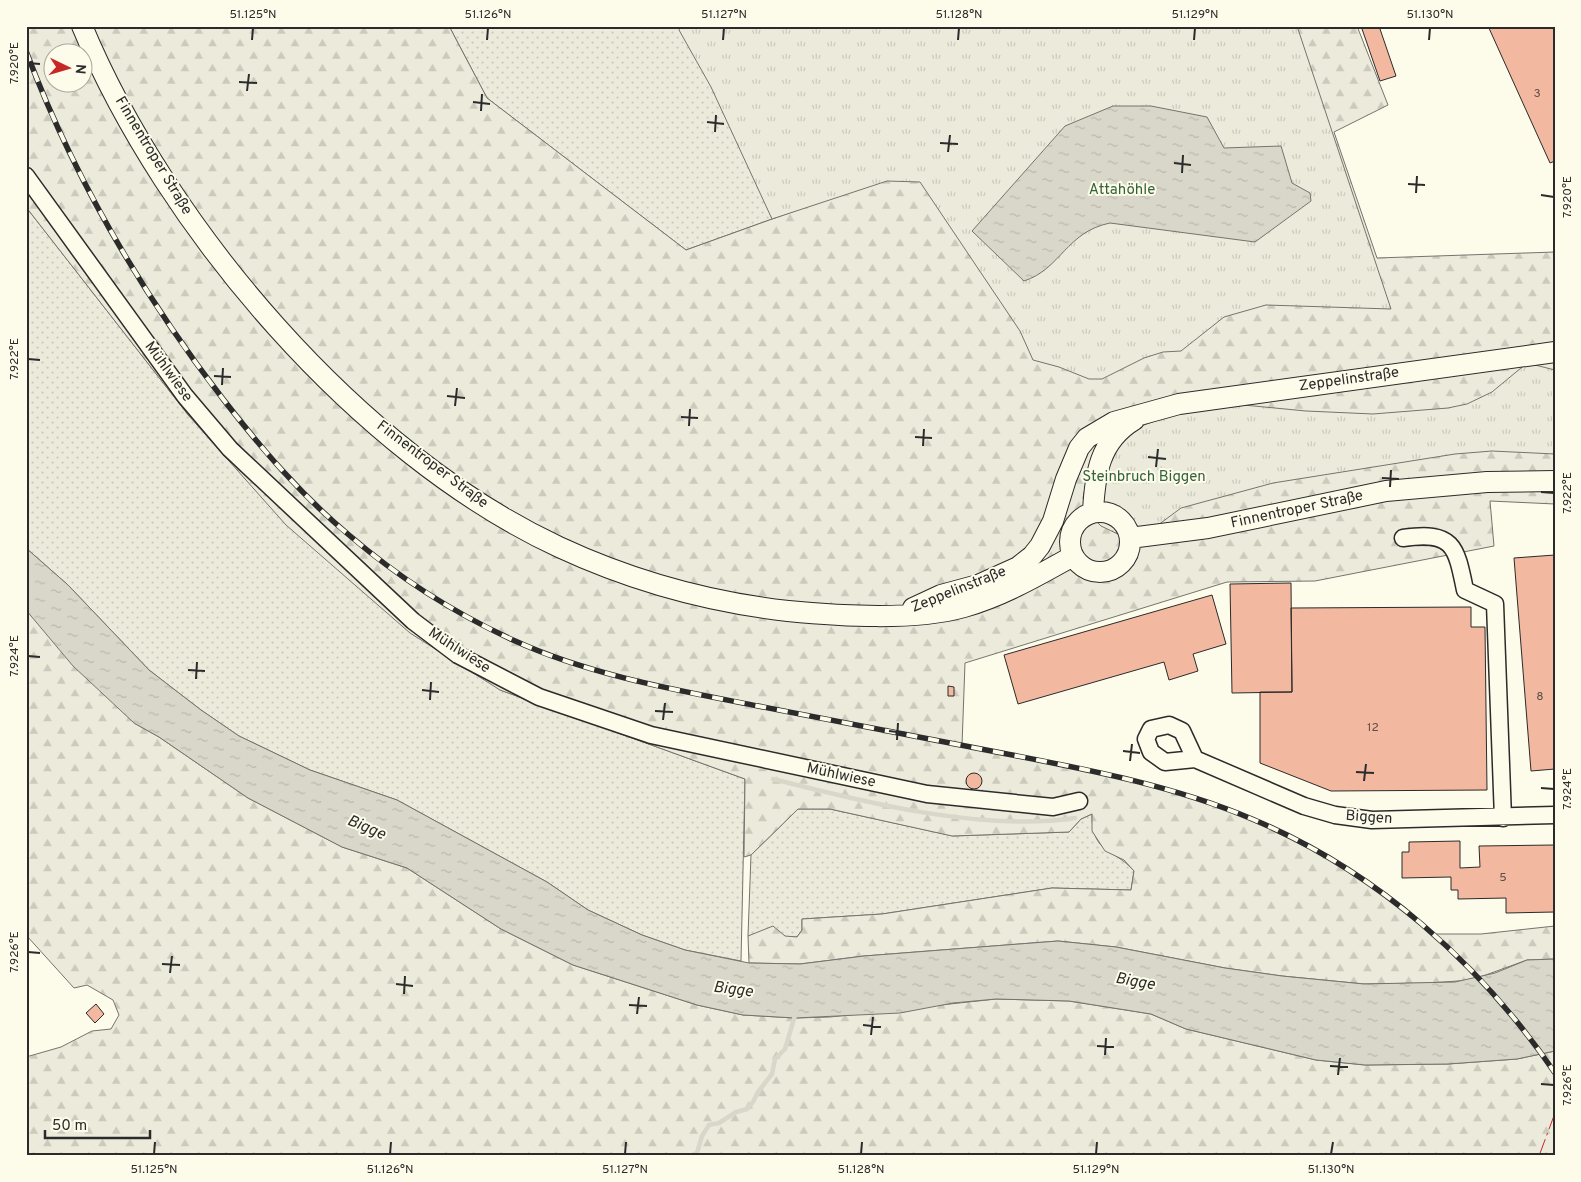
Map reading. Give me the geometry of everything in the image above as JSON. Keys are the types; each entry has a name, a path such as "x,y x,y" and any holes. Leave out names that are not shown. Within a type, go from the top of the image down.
{"main road":[{"name":"Finnentroper Straße","path":"82,26 106,76 156,167 183,209 250,296 346,398 381,429 458,489 508,520 557,546 652,584 702,598 748,606 850,616 899,615 963,607 998,595 1073,556"},
{"name":"Zeppelinstraße","path":"899,615 941,595 978,586 1018,567 1032,556 1050,528 1072,463 1087,438 1114,422 1179,404 1555,352"},
{"name":"Zeppelinstraße","path":"1093,511 1095,475 1102,456 1113,437 1126,425 1144,414"},
{"name":"Finnentroper Straße","path":"1130,538 1208,528 1386,491 1487,482 1555,480"},
{"path":"1093,511 1111,513 1123,521 1130,538 1128,552 1124,560 1113,569 1097,572 1085,569 1073,556 1069,539 1072,529 1078,520 1093,511"}],"street":[{"name":"Mühlwiese","path":"26,176 185,396 230,449 413,621 458,654 539,697 651,735 927,794 1054,807 1079,801"},
{"path":"1403,538 1424,535 1441,538 1452,546 1459,556 1465,590 1495,604 1503,818"},
{"name":"Biggen","path":"1195,759 1296,803 1335,815 1372,820 1503,818 1555,815"}],"green space":[{"path":"26,26 449,26 487,98 686,250 889,177 808,26 1357,26 1388,105 1334,132 1377,258 1555,252 1555,504 1490,501 1494,546 1315,581 1227,582 965,663 962,745 1106,773 1185,794 1223,808 1283,833 1321,853 1379,891 1435,934 1481,934 1555,926 1555,959 1527,960 1472,980 1364,984 1225,968 1116,947 1058,941 864,956 800,964 749,963 748,936 773,926 785,936 797,937 802,930 802,919 882,914 1052,888 1131,890 1134,871 1124,860 1105,851 1092,831 1092,814 1081,819 1069,832 952,836 830,809 798,809 751,855 744,857 745,779 500,690 410,633 286,525 189,416 26,207"},
{"path":"449,26 808,26 889,177 686,250 487,98"},
{"name":"Attahöhle","path":"681,26 1297,26 1391,309 1266,305 1224,317 1181,351 1163,352 1144,358 1102,379 1089,379 1059,367 1033,360 1020,331 920,182 887,181 772,219 711,87 679,30"},
{"path":"26,207 189,416 500,690 745,779 741,961 685,950 642,935 588,910 547,882 397,800 310,770 239,736 201,710 149,670 68,585 26,548"},
{"name":"Steinbruch Biggen","path":"1527,363 1555,370 1555,454 1492,451 1455,454 1273,483 1181,508 1146,534 1124,537 1101,526 1089,514 1083,498 1088,474 1098,455 1139,427 1170,415 1233,404 1306,411 1373,414 1448,408 1467,404 1492,392"},
{"path":"26,610 134,723 159,737 248,798 342,847 407,868 501,929 573,965 697,1005 743,1015 795,1018 830,1017 996,999 1069,1001 1151,1014 1186,1029 1316,1060 1365,1065 1448,1064 1517,1059 1555,1051 1555,1156 26,1156 26,1057 61,1047 92,1031 111,1029 119,1015 113,1000 87,985 74,988 26,935"},
{"path":"798,809 830,809 953,836 1069,832 1081,819 1092,814 1093,827 1100,844 1134,871 1131,890 1052,888 882,914 802,919 802,930 797,937 748,936 751,855"}],"water":[{"path":"1113,106 1151,106 1207,117 1224,148 1281,146 1292,183 1310,193 1311,201 1255,242 1110,223 1083,234 1047,268 1024,281 972,231 1065,126"},
{"name":"Bigge","path":"26,548 68,585 149,670 201,710 239,736 310,770 397,800 547,882 588,910 642,935 685,950 749,963 800,964 864,956 1058,941 1116,947 1225,968 1364,984 1455,982 1495,973 1527,960 1555,959 1555,1051 1517,1059 1448,1064 1365,1065 1316,1060 1186,1029 1151,1014 1069,1001 996,999 953,1003 900,1013 795,1018 743,1015 697,1005 573,965 501,929 407,868 342,847 248,798 159,737 134,723 73,666 26,610"}],"building":[{"path":"1361,26 1379,26 1396,76 1380,81"},
{"path":"1488,26 1555,26 1555,161 1550,163"},
{"path":"1555,555 1555,769 1531,771 1514,558"},
{"path":"1291,583 1292,692 1232,693 1230,584"},
{"path":"1212,595 1226,644 1193,654 1198,671 1169,680 1164,662 1018,704 1004,655"},
{"path":"1471,607 1471,627 1485,627 1487,790 1331,791 1260,763 1260,692 1292,692 1291,608"},
{"path":"948,686 954,687 954,696 948,696"},
{"path":"971,773 977,773 982,778 980,787 971,789 966,784 966,778"},
{"path":"1460,841 1460,868 1480,867 1479,846 1555,845 1555,912 1506,913 1506,898 1458,899 1458,890 1451,890 1451,877 1402,878 1402,852 1409,852 1409,842"},
{"path":"96,1004 104,1014 95,1023 86,1013"}],"waterway":[{"path":"773,779 845,797 962,818 1001,821 1039,821 1075,818"},
{"path":"696,1156 702,1136 709,1125 719,1123 736,1112 747,1109 753,1102 772,1074 775,1059 785,1049 796,1012"}],"railway":[{"path":"26,51 65,143 88,188 137,276 193,359 252,435 314,504 349,535 407,580 469,618 513,640 572,663 602,672 696,694 1038,760 1131,780 1192,797 1252,819 1298,840 1341,865 1383,893 1422,924 1459,958 1493,994 1526,1033 1555,1073"}],"power":[{"path":"1539,1156 1555,1113"}]}
